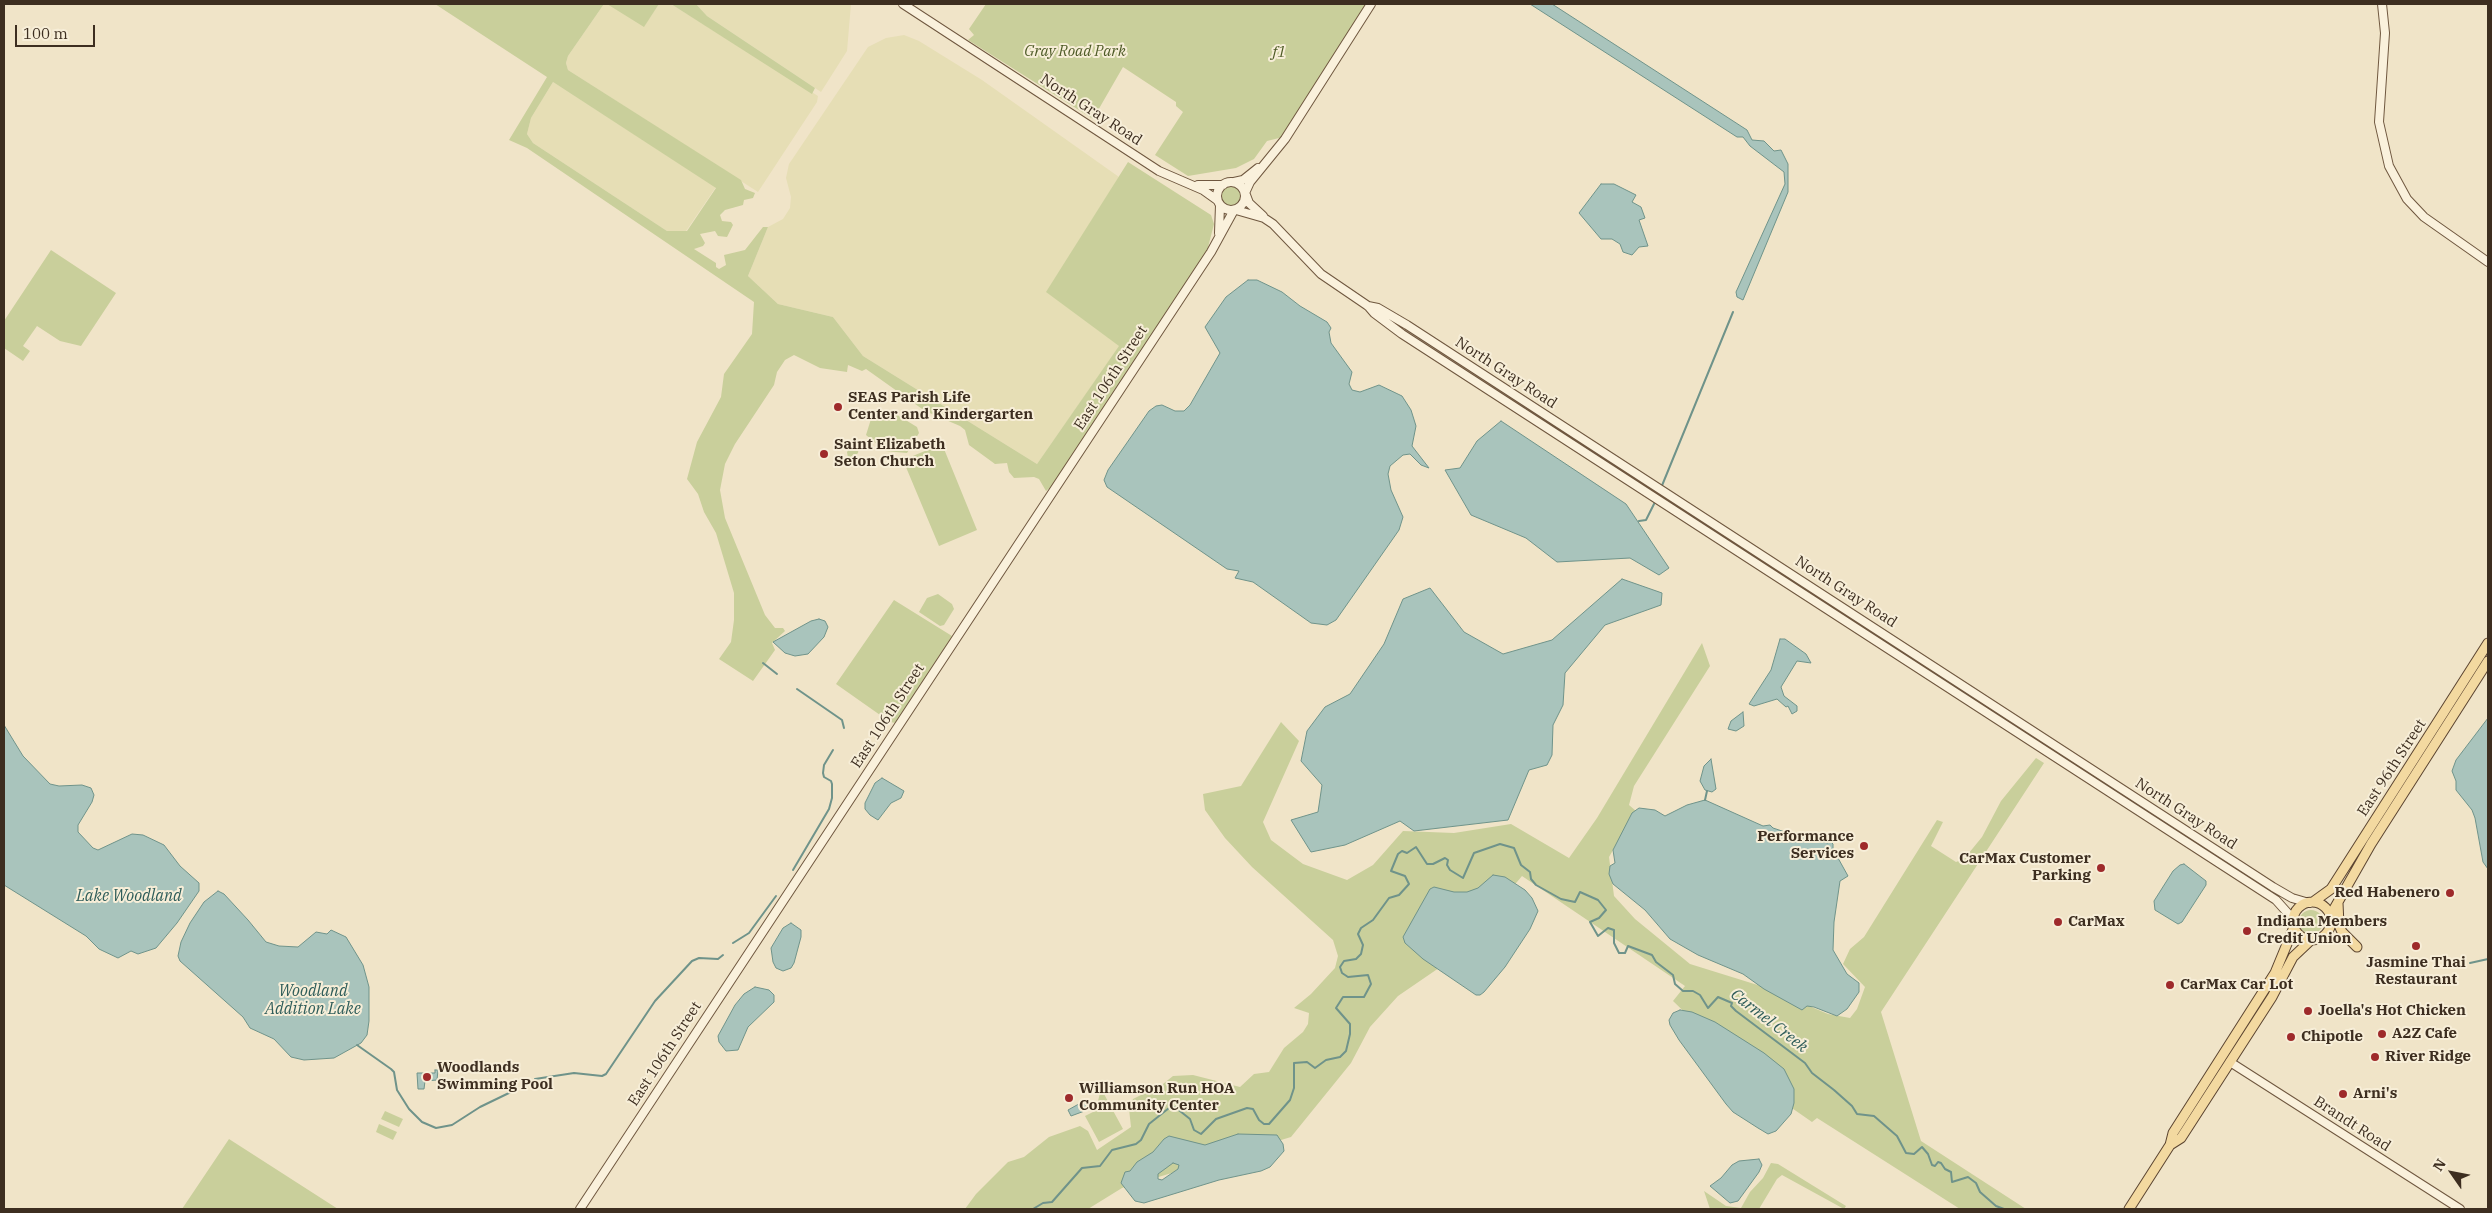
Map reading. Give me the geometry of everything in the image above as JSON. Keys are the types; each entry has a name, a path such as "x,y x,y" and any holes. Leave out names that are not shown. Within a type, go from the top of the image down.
{"main road":[{"name":"East 96th Street","path":"2311,902 2331,889 2488,643"},
{"name":"East 96th Street","path":"2330,916 2371,844 2488,661"},
{"path":"2129,1209 2170,1145 2173,1133 2276,973 2298,908 2311,902 2324,906 2330,916 2330,925 2326,933 2319,938 2311,940 2293,957 2272,997 2181,1138 2170,1145"},
{"path":"2338,902 2339,925 2342,932 2357,947"},
{"path":"2294,923 2300,936 2311,940"}],"street":[{"name":"North Gray Road","path":"903,4 1159,171 1212,195 1219,203"},
{"path":"1266,162 1243,180 1223,185 1218,192 1219,203 1225,209 1235,210 1242,205 1245,194 1266,162 1285,139 1371,4"},
{"path":"2382,4 2385,46 2380,122 2389,166 2407,199 2424,217 2488,262"},
{"path":"1233,182 1240,185 1245,194"},
{"name":"North Gray Road","path":"1191,185 1223,185"},
{"name":"North Gray Road","path":"1245,194 1249,203 1264,218 1286,235 1318,271 1368,306 1374,314 1402,334 1646,490 2276,900 2294,923"},
{"name":"East 106th Street","path":"1218,238 1221,218 1219,203"},
{"name":"North Gray Road","path":"1235,210 1264,218"},
{"name":"East 106th Street","path":"580,1209 1235,210"},
{"name":"North Gray Road","path":"1368,306 1378,308 1407,325 2273,888 2292,898 2311,902"},
{"name":"Brandt Road","path":"2230,1062 2460,1209"}],"shaded area":[{"path":"604,4 610,5 644,26 659,4 671,4 818,96 817,102 758,192 568,70 566,63 568,56"},
{"path":"696,4 851,4 847,51 821,92 707,16"},
{"path":"904,35 919,41 982,80 1119,177 1047,292 1120,346 1037,464 863,356 833,317 778,304 748,276 768,227 783,219 790,208 791,197 786,178 789,164 868,47 886,38"},
{"path":"553,82 716,187 686,231 667,231 533,143 527,134 531,118"}],"green space":[{"path":"435,4 604,4 568,56 566,63 568,70 741,180 745,189 755,193 753,198 744,200 743,205 725,210 720,215 722,221 731,222 733,225 727,237 718,236 715,231 700,234 705,243 703,246 694,249 716,263 716,267 719,269 726,265 724,255 745,250 763,227 768,227 748,276 778,304 833,317 863,356 1037,464 1119,346 1046,292 1128,162 1211,215 1214,224 1205,259 1053,485 1046,491 1039,479 1034,477 1014,478 1009,472 1007,463 995,464 969,445 965,430 960,426 925,411 866,369 862,371 848,365 847,372 820,368 794,355 785,360 777,372 774,385 735,444 725,464 720,490 725,518 765,615 775,628 783,628 785,631 772,643 775,650 753,681 719,659 731,642 734,620 734,593 716,533 704,512 698,494 687,479 697,442 721,397 724,374 752,334 754,302 527,148 509,140 547,77","holes":["553,82 716,188 687,231 667,231 533,143 527,134 531,118"]},
{"path":"607,4 659,4 644,27"},
{"path":"671,4 696,4 707,16 815,88 812,94"},
{"path":"986,4 1370,4 1283,137 1267,141 1254,159 1236,168 1188,176 1155,155 1183,112 1176,106 1176,102 1123,67 1093,119 968,40 974,35 969,29"},
{"path":"1231,186 1241,193 1242,197 1235,207 1231,208 1221,201 1220,197 1227,187"},
{"path":"51,250 116,293 81,346 60,341 37,326 23,346 30,351 23,361 4,348 4,321"},
{"path":"883,412 894,413 917,427 919,433 907,453 885,451 866,435 871,419"},
{"path":"854,442 859,446 858,453 851,460 848,458 847,452"},
{"path":"942,444 977,530 939,546 903,460"},
{"path":"938,594 952,604 954,609 944,625 940,626 919,612 927,598"},
{"path":"894,600 952,636 896,723 890,722 836,684"},
{"path":"1702,643 1710,666 1634,786 1629,805 1636,811 1609,857 1614,896 1635,919 1690,964 1764,987 1828,1014 1850,1018 1857,1009 1865,987 1843,964 1850,949 1864,937 1937,820 1943,822 1931,846 1956,862 1964,859 1982,837 2001,801 2036,758 2044,763 1881,1012 1921,1141 2026,1209 1960,1209 1817,1118 1812,1122 1763,1088 1673,1001 1685,986 1522,876 1452,959 1398,996 1370,1027 1351,1063 1291,1137 1122,1188 1088,1209 965,1209 976,1194 1008,1162 1024,1157 1049,1137 1080,1126 1088,1131 1097,1150 1131,1127 1129,1109 1133,1099 1163,1084 1173,1076 1193,1075 1240,1087 1254,1074 1269,1072 1284,1048 1303,1032 1308,1024 1309,1013 1294,1008 1311,994 1335,968 1338,956 1333,940 1252,867 1225,838 1205,810 1203,794 1241,786 1281,722 1299,741 1263,822 1271,840 1303,864 1347,880 1373,865 1403,831 1454,833 1511,824 1569,858 1597,818"},
{"path":"2311,910 2319,914 2323,922 2319,930 2311,934 2303,930 2299,922 2303,914"},
{"path":"1100,1093 1104,1094 1123,1129 1099,1142 1085,1116 1101,1108 1098,1101"},
{"path":"385,1111 403,1119 399,1127 381,1119"},
{"path":"379,1124 397,1132 393,1140 376,1132"},
{"path":"229,1139 338,1209 182,1209"},
{"path":"1771,1163 1778,1164 1846,1206 1844,1209 1782,1175 1777,1179 1759,1209 1710,1209 1704,1191 1726,1206 1741,1208 1750,1192 1763,1178"}],"water":[{"path":"1530,4 1552,4 1747,130 1752,140 1764,141 1774,151 1781,150 1788,164 1788,192 1743,300 1737,297 1736,292 1785,184 1784,172 1750,146 1743,137 1737,137"},
{"path":"1601,184 1614,184 1636,195 1632,202 1641,207 1645,218 1639,220 1648,246 1639,247 1632,255 1623,252 1620,244 1612,239 1601,239 1579,213"},
{"path":"1248,280 1257,280 1282,292 1300,306 1327,322 1331,328 1329,332 1331,343 1352,372 1349,384 1352,390 1360,392 1379,385 1402,396 1411,410 1416,426 1412,446 1429,468 1421,465 1410,454 1403,455 1390,466 1388,474 1391,490 1403,517 1399,530 1336,620 1327,625 1311,623 1253,582 1235,578 1239,571 1227,569 1107,487 1104,480 1108,470 1149,411 1156,406 1162,405 1175,411 1184,411 1190,405 1220,353 1205,327 1226,297"},
{"path":"1501,421 1626,504 1669,568 1659,575 1630,558 1557,562 1526,538 1471,515 1445,470 1460,468 1477,441"},
{"path":"1622,579 1662,593 1661,605 1605,625 1565,673 1563,705 1553,725 1552,755 1547,765 1529,770 1508,820 1414,831 1400,821 1345,845 1311,852 1291,820 1318,812 1322,785 1301,761 1307,731 1325,707 1350,694 1384,644 1403,599 1430,588 1464,632 1503,654 1552,640"},
{"path":"819,619 825,621 828,627 824,637 808,654 795,656 785,653 773,642 811,621"},
{"path":"1780,639 1785,639 1806,654 1811,663 1797,661 1781,687 1784,696 1797,706 1797,711 1792,714 1788,706 1786,707 1777,699 1754,706 1749,704 1771,670"},
{"path":"1743,712 1744,726 1736,731 1728,729 1731,721"},
{"path":"2488,718 2488,869 2483,862 2475,818 2472,810 2456,790 2456,781 2452,771 2456,760"},
{"name":"Lake Woodland","path":"4,725 23,756 50,784 59,786 82,785 91,788 94,795 92,802 78,825 78,832 93,848 98,850 132,834 143,835 164,845 180,866 199,883 199,891 177,923 156,948 138,954 131,951 118,958 99,949 86,936 4,885"},
{"path":"1711,759 1716,789 1712,792 1705,790 1700,781 1704,766"},
{"path":"882,778 904,791 901,798 891,803 878,820 865,809 865,803 875,783"},
{"path":"1705,800 1763,826 1770,825 1785,832 1804,833 1818,841 1828,843 1830,841 1833,844 1833,849 1848,876 1840,881 1834,922 1833,950 1847,974 1859,983 1859,992 1847,1009 1837,1016 1814,1007 1807,1006 1802,1010 1764,989 1743,974 1698,955 1670,939 1645,910 1613,884 1609,874 1610,866 1615,863 1613,850 1632,813 1639,808 1655,810 1665,816 1687,805"},
{"path":"2184,864 2206,881 2206,885 2182,922 2178,924 2155,910 2154,901 2173,871"},
{"path":"1493,875 1505,877 1525,890 1532,898 1538,911 1530,929 1505,967 1484,992 1476,995 1423,959 1405,943 1403,937 1430,889 1434,887 1454,892 1467,892 1478,888"},
{"name":"Woodland Addition Lake","path":"218,891 224,894 266,942 279,946 298,947 316,932 327,934 331,930 346,937 363,965 369,987 367,1035 361,1043 334,1058 304,1060 291,1057 274,1039 250,1028 243,1017 180,961 178,956 181,942 190,923 204,902"},
{"path":"791,923 801,930 801,937 794,963 791,968 783,971 776,968 771,948 783,928"},
{"path":"755,987 769,990 774,995 774,1002 748,1027 738,1050 726,1051 719,1042 718,1036 735,1005 744,994"},
{"path":"1680,1010 1692,1012 1715,1022 1764,1053 1784,1069 1794,1089 1794,1103 1791,1114 1776,1131 1768,1134 1733,1112 1726,1104 1670,1025 1669,1020 1673,1013"},
{"name":"Woodlands Swimming Pool","path":"435,1070 438,1070 437,1080 425,1081 424,1089 418,1089 417,1073 435,1073"},
{"path":"1086,1100 1090,1109 1071,1116 1068,1110"},
{"path":"1238,1134 1277,1135 1283,1144 1284,1151 1270,1167 1261,1171 1219,1180 1144,1203 1135,1201 1121,1183 1125,1172 1130,1171 1137,1162 1153,1152 1169,1136 1205,1145","holes":["1173,1163 1179,1165 1178,1169 1162,1180 1158,1179 1158,1174"]},
{"path":"1759,1159 1762,1165 1759,1172 1738,1201 1730,1203 1710,1186 1721,1178 1732,1165 1739,1161"}],"waterway":[{"path":"1661,488 1733,312"},
{"path":"1639,521 1646,520 1655,502"},
{"path":"763,663 777,674"},
{"path":"797,689 842,720 844,728"},
{"path":"793,870 829,809 832,798 832,784 831,781 824,777 823,773 824,765 833,750"},
{"path":"1705,800 1707,791"},
{"name":"Carmel Creek","path":"1033,1209 1043,1203 1052,1202 1082,1168 1100,1166 1112,1150 1136,1144 1141,1140 1149,1124 1169,1108 1175,1107 1190,1119 1194,1130 1201,1134 1216,1119 1247,1108 1253,1109 1259,1120 1264,1124 1269,1124 1290,1100 1294,1088 1294,1063 1307,1062 1315,1068 1326,1060 1340,1057 1346,1051 1350,1024 1336,1008 1343,997 1364,997 1371,984 1368,975 1348,977 1342,973 1340,967 1344,961 1356,959 1361,954 1363,945 1358,934 1361,928 1373,920 1389,898 1399,895 1409,884 1405,876 1391,871 1398,854 1402,851 1407,853 1416,847 1427,864 1433,864 1445,858 1448,860 1447,865 1450,870 1463,878 1474,853 1500,844 1514,848 1521,865 1530,872 1531,879 1536,885 1561,899 1575,902 1580,892 1598,900 1606,910 1599,918 1590,922 1598,936 1608,928 1614,930 1614,943 1619,953 1625,953 1628,946 1652,955 1656,962 1673,975 1675,984 1683,991 1693,991 1700,995 1708,1008 1718,997 1732,1003 1731,1006 1736,1011 1805,1063 1812,1073 1852,1106 1857,1114 1874,1116 1897,1136 1906,1153 1914,1154 1922,1147 1928,1154 1932,1165 1935,1166 1938,1162 1941,1163 1945,1169 1951,1172 1952,1182 1968,1177 1976,1183 1980,1192 1996,1206 2004,1209"},
{"path":"733,943 749,933 776,896"},
{"path":"535,1079 574,1073 602,1076 606,1074 655,1001 692,961 699,958 718,959 723,955"},
{"path":"2470,963 2488,959"},
{"path":"357,1045 394,1072 397,1090 409,1109 422,1122 436,1128 452,1125 480,1107 511,1092"}],"place":[{"name":"SEAS Parish Life Center and Kindergarten","path":"838,407"},
{"name":"Saint Elizabeth Seton Church","path":"824,454"},
{"name":"Performance Services","path":"1864,846"},
{"name":"CarMax Customer Parking","path":"2101,868"},
{"name":"Red Habenero","path":"2450,893"},
{"name":"CarMax","path":"2058,922"},
{"name":"Indiana Members Credit Union","path":"2247,931"},
{"name":"Jasmine Thai Restaurant","path":"2416,946"},
{"name":"CarMax Car Lot","path":"2170,985"},
{"name":"Joella's Hot Chicken","path":"2308,1011"},
{"name":"A2Z Cafe","path":"2382,1034"},
{"name":"Chipotle","path":"2291,1037"},
{"name":"River Ridge","path":"2375,1057"},
{"name":"Woodlands Swimming Pool","path":"427,1077"},
{"name":"Arni's","path":"2343,1094"},
{"name":"Williamson Run HOA Community Center","path":"1069,1098"}],"park label":[{"name":"Gray Road Park","path":"1075,52"},
{"name":"f1","path":"1279,53"}]}
